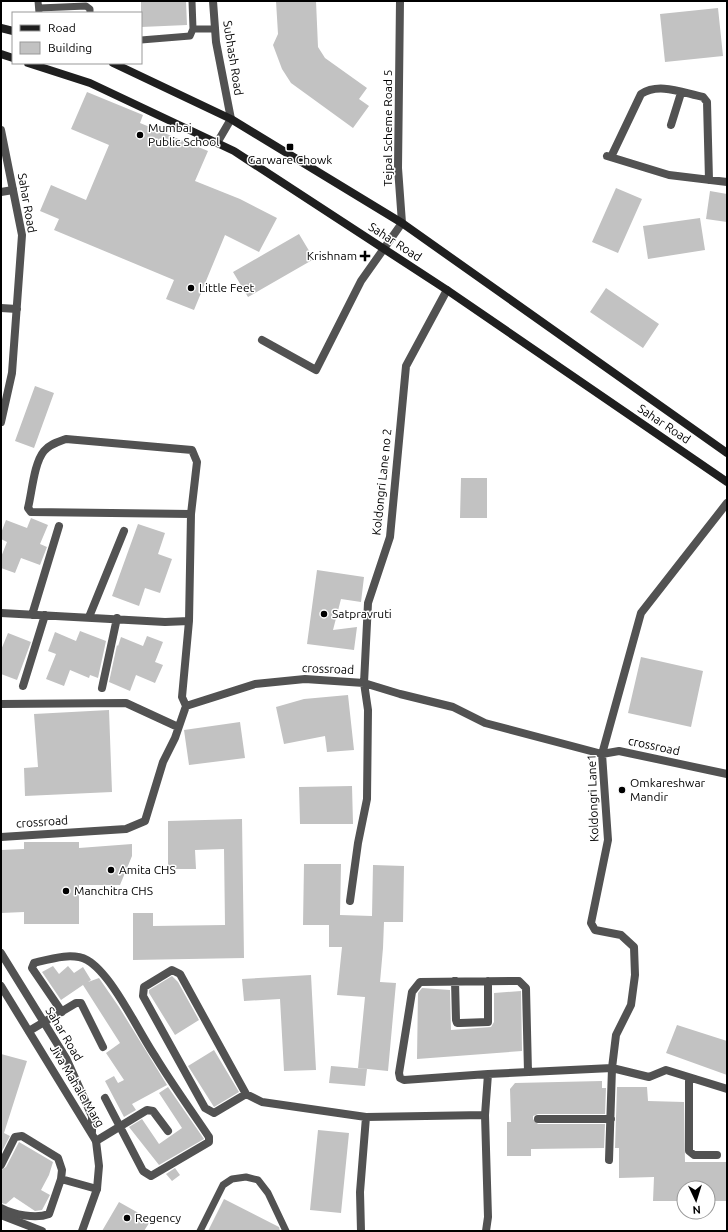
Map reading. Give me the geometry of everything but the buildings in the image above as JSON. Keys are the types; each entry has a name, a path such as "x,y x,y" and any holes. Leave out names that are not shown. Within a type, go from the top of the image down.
{"main road":[{"path":"1,28 12,31"},
{"path":"1,54 12,58"},
{"name":"Sahar Road","path":"31,64 90,82 234,151 447,290 727,482"},
{"name":"Sahar Road","path":"115,64 231,119 402,223 727,453"}],"street":[{"name":"Subhash Road","path":"213,1 215,29 231,119"},
{"name":"Tejpal Scheme Road 5","path":"400,1 398,168 402,223"},
{"path":"709,180 707,102 703,97 656,88 647,90 641,94 608,157 669,175 709,180 727,182"},
{"path":"671,125 681,93"},
{"path":"217,143 231,119"},
{"name":"Sahar Road","path":"1,130 22,235 12,373 1,422"},
{"path":"1,192 13,190"},
{"path":"262,340 316,370 361,281 402,223"},
{"name":"Koldongri Lane no 2","path":"350,901 358,842 367,799 368,710 364,683 368,603 390,537 406,366 447,290"},
{"path":"1,308 17,309"},
{"path":"186,706 182,697 189,622 191,514 197,462 192,450 66,439 52,444 44,451 38,462 28,508 31,512 191,514"},
{"name":"Koldongri Lane1","path":"610,1160 612,1068 616,1035 631,1005 635,975 634,947 621,935 595,930 591,923 608,840 602,754 641,613 727,503"},
{"path":"32,614 59,526"},
{"path":"88,617 124,531"},
{"path":"1,613 189,622"},
{"path":"23,686 45,615"},
{"path":"102,688 117,618"},
{"name":"crossroad","path":"1,837 126,829 145,821 163,762 186,706 255,684 305,679 364,683 400,694 453,707 484,723 602,754 619,751 727,774"},
{"path":"1,704 126,703 178,727"},
{"name":"Sahar Road","path":"1,953 66,1058 92,1116 92,1132"},
{"path":"62,1012 32,968 34,963 55,958 79,957 88,960 106,976 154,1056 209,1136 209,1142 151,1176 143,1171 105,1098"},
{"path":"246,1094 214,1113 205,1108 143,996 144,987 172,970 180,974 246,1094 262,1102 366,1117 485,1115"},
{"path":"455,981 456,1020 457,1023 460,1023 488,1022 488,981"},
{"path":"528,1072 526,988 519,981 420,982 415,985 412,992 399,1075 404,1080 612,1068 649,1077 666,1070 727,1089"},
{"name":"Jiva Mahale Marg","path":"2,989 29,1030 83,1121 92,1132 96,1141 99,1166 97,1188 82,1231"},
{"path":"29,1030 76,1003 81,1003 103,1047"},
{"path":"486,1231 488,1217 485,1115 488,1074"},
{"path":"689,1078 689,1151 694,1155 717,1155"},
{"path":"96,1141 119,1125 147,1110 153,1111 168,1131"},
{"path":"361,1231 360,1192 366,1117"},
{"path":"538,1119 611,1118"},
{"path":"1,1165 15,1137 22,1136 58,1158 62,1170 61,1180 49,1214 42,1217 1,1208"},
{"path":"61,1180 97,1188"},
{"path":"1,1215 42,1231"}],"lane":[{"path":"142,40 190,36 192,29 192,1"},
{"path":"38,7 86,6 90,12"},
{"path":"192,29 215,29"},
{"path":"200,1231 223,1185 232,1179 246,1177 258,1180 268,1193 286,1231"}],"place":[{"name":"Mumbai Public School","path":"140,135"},
{"name":"Garware Chowk","path":"290,147"},
{"name":"Krishnam","path":"365,256"},
{"name":"Little Feet","path":"191,288"},
{"name":"Satpravruti","path":"324,614"},
{"name":"Omkareshwar Mandir","path":"622,790"},
{"name":"Amita CHS","path":"111,870"},
{"name":"Manchitra CHS","path":"66,891"},
{"name":"Regency","path":"127,1218"}]}
